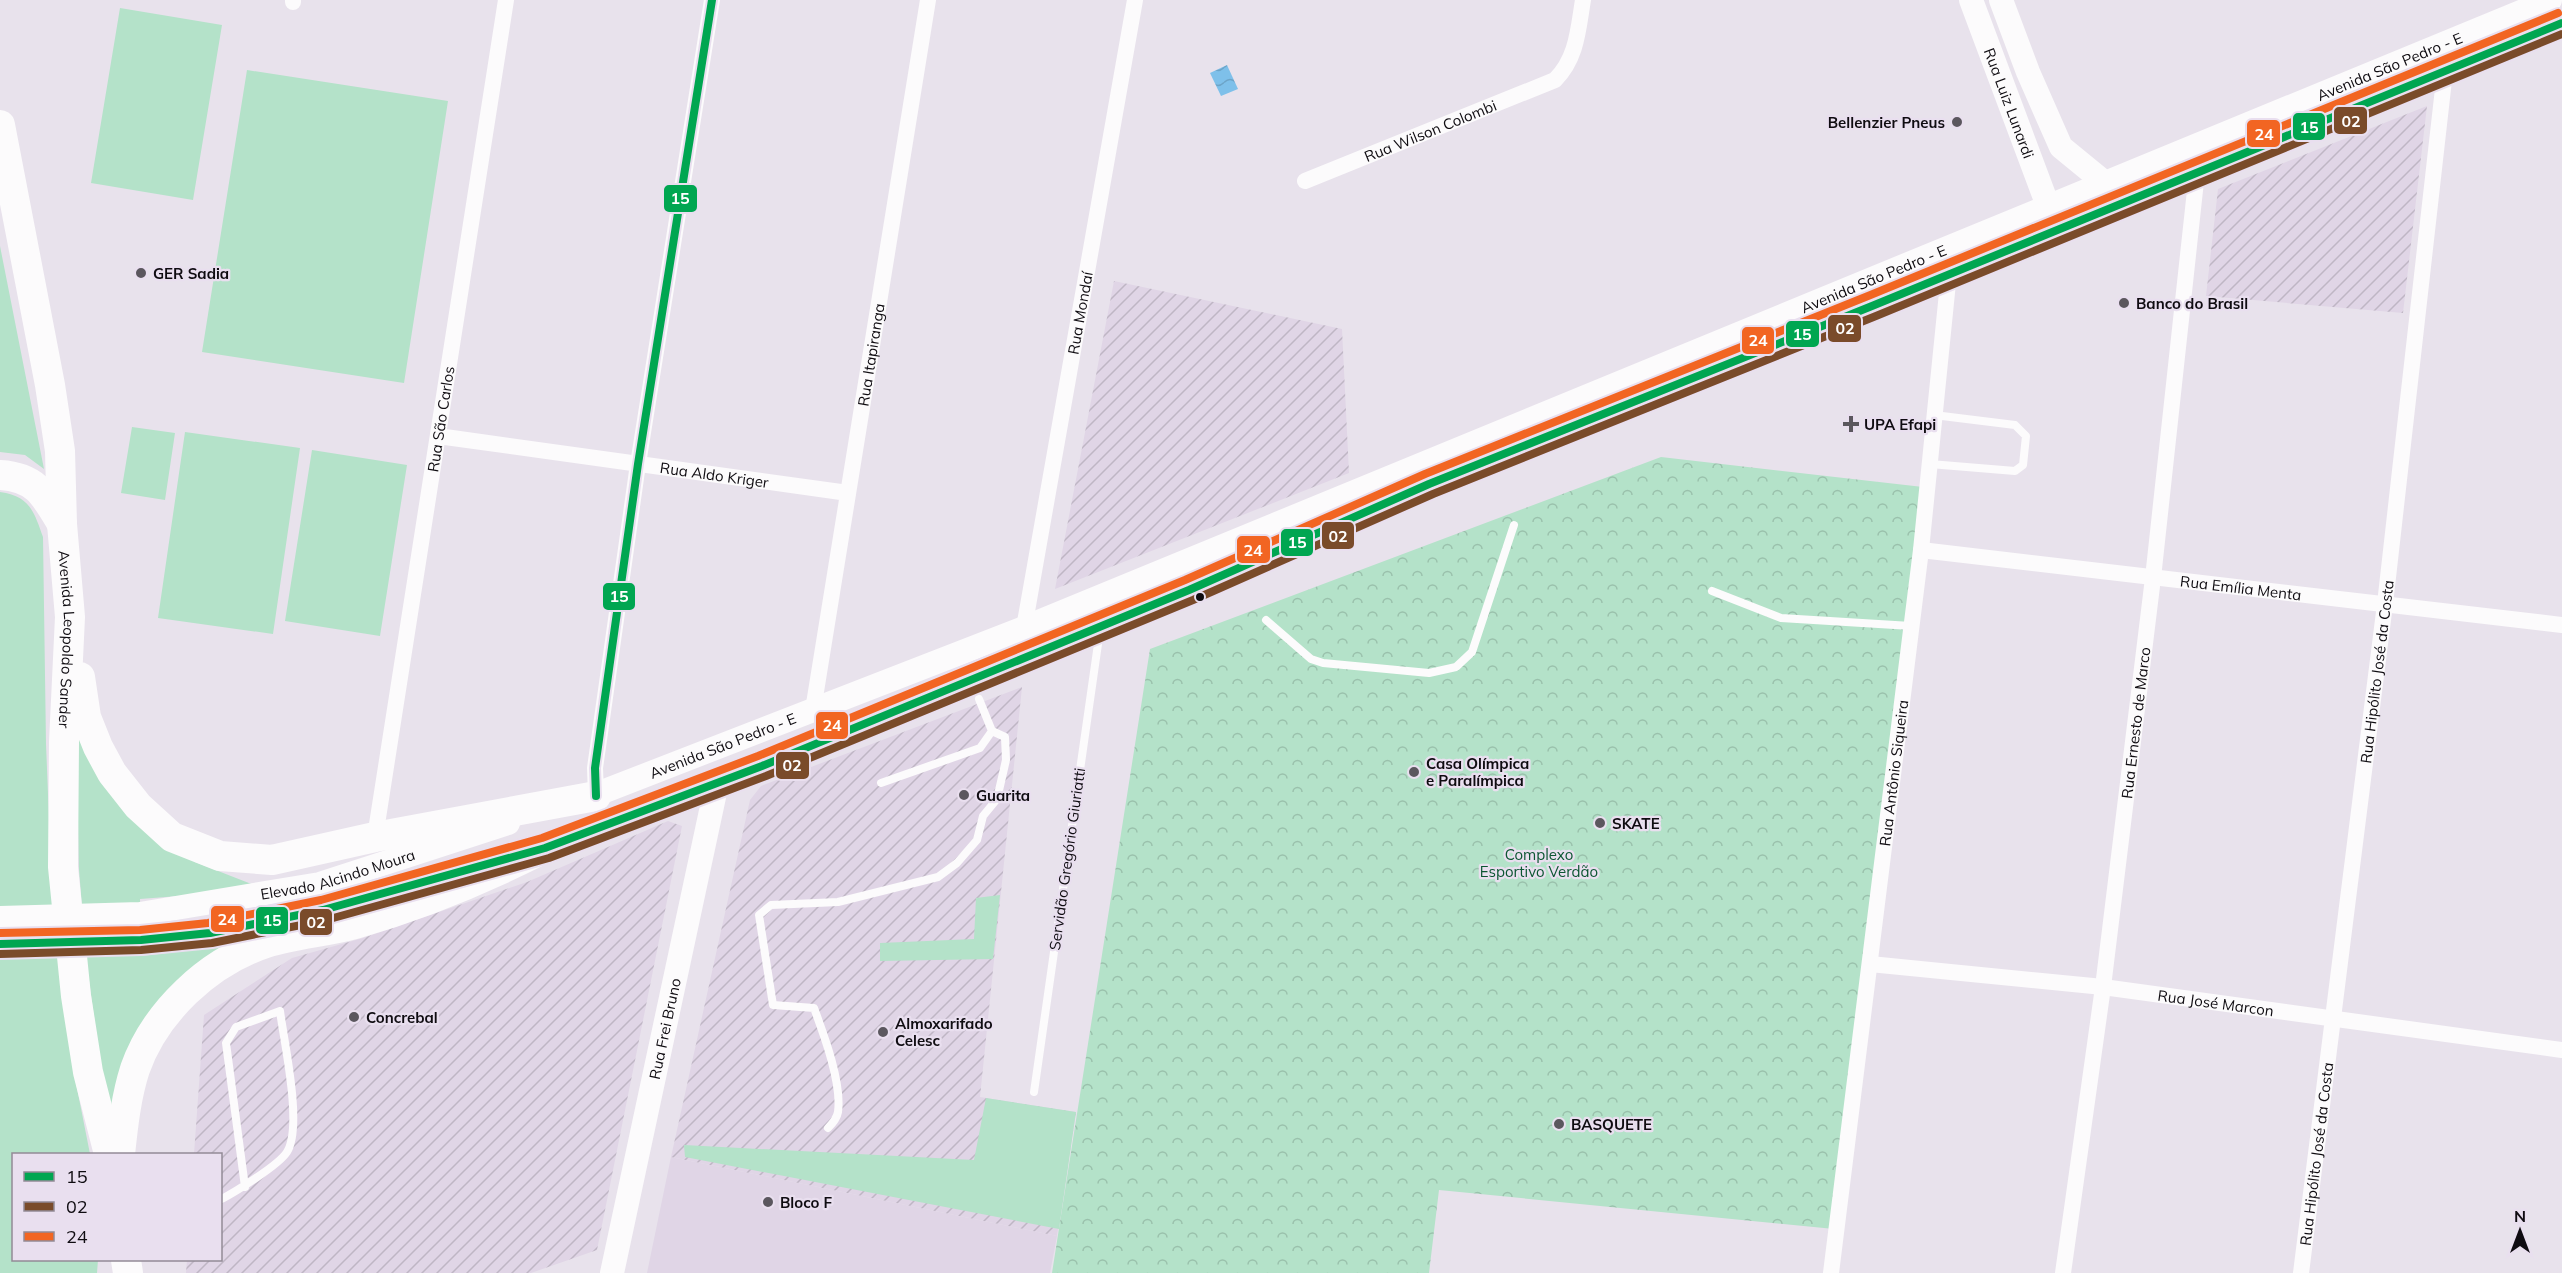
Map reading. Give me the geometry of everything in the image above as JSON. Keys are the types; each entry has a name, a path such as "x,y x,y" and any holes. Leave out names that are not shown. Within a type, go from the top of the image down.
{"highway":[{"name":"Avenida Leopoldo Sander","path":"0,125 60,451 62,524 70,617 64,742 63,867 76,996 88,1072 108,1153"},
{"path":"0,475 29,481 45,494 62,524"},
{"path":"70,617 86,717 112,773 138,806 172,837 220,856 272,860 375,837 596,796"},
{"path":"120,1153 124,1114 135,1069 153,1032 178,1000 199,981 240,954 266,943 355,924 462,888 545,848"}],"main road":[{"name":"Rua Luiz Lunardi","path":"1971,0 2048,206"},
{"name":"Rua Luiz Lunardi","path":"2001,0 2028,72 2061,147 2105,183"},
{"name":"Avenida São Pedro - E","path":"596,796 1023,628 2550,0"},
{"name":"Avenida São Pedro - E","path":"545,848 717,783 1101,627 1429,484 1872,306 2562,23"},
{"name":"Rua Frei Bruno","path":"612,1273 717,783"},
{"name":"Elevado Alcindo Moura","path":"0,918 140,914 320,884 596,796"},
{"name":"Elevado Alcindo Moura","path":"0,944 141,940 210,933 323,910 545,848"}],"street":[{"name":"Rua São Carlos","path":"375,837 506,0"},
{"path":"596,796 595,768 638,464 712,0"},
{"name":"Rua Itapiranga","path":"813,710 928,0"},
{"name":"Rua Mondaí","path":"1023,628 1135,0"},
{"name":"Rua Wilson Colombi","path":"1305,181 1556,80 1568,68 1583,0"},
{"name":"Rua Hipólito José da Costa","path":"2301,1273 2335,1017 2385,604 2445,71"},
{"name":"Rua Ernesto de Marco","path":"2063,1273 2103,987 2153,578 2196,172"},
{"name":"Rua Antônio Siqueira","path":"1831,1273 1921,550 1949,273"},
{"name":"Rua Aldo Kriger","path":"438,436 848,493"},
{"name":"Rua Emília Menta","path":"1921,550 2562,625"},
{"name":"Rua José Marcon","path":"1870,964 2103,987 2335,1017 2562,1050"}],"lane":[{"path":"1930,464 2015,471 2023,465 2026,446 2026,436 2015,425 1934,415"},
{"path":"1266,620 1311,659 1323,663 1429,674 1456,667 1472,652 1514,525"},
{"path":"1712,591 1781,618 1911,626"},
{"name":"Servidão Gregório Giuriatti","path":"1034,1092 1101,627"},
{"path":"828,1128 838,1114 838,1099 830,1052 814,1008 773,1005 759,915 771,905 838,902 938,877 957,863 977,840 983,816 997,799 1006,760 1005,737 992,731 979,699"},
{"path":"881,783 980,748 992,731"},
{"path":"222,1199 245,1187 287,1152 295,1119 280,1011 236,1027 226,1042 245,1187"}],"shaded area":[{"path":"2427,106 2403,313 2206,296 2218,189"},
{"path":"1114,281 1342,329 1349,473 1055,589"},
{"path":"1022,687 980,1097 1076,1112 1057,1236 671,1157 750,800 761,786"},
{"path":"668,821 682,826 597,1250 531,1273 186,1273 187,1261 222,1261 222,1153 194,1153 204,1015 292,958 363,938 527,882"},
{"path":"671,1157 1057,1236 1050,1273 647,1273"}],"green space":[{"path":"120,8 222,25 193,200 91,183"},
{"path":"247,70 448,101 404,383 202,352"},
{"path":"0,246 44,469 25,455 0,452"},
{"path":"132,427 175,433 165,500 121,493"},
{"path":"185,432 300,448 273,634 158,618"},
{"path":"312,450 407,465 380,636 285,621"},
{"name":"Complexo Esportivo Verdão","path":"1661,457 1923,487 1834,1229 1439,1190 1429,1273 1052,1273 1150,649"},
{"path":"0,492 24,501 37,520 43,537 46,744 51,869 72,1063 90,1153 12,1153 12,1261 98,1261 97,1273 0,1273"},
{"path":"76,723 195,862 254,885 205,894 140,899 141,956 211,948 237,942 193,970 109,1125 87,966 79,870"},
{"path":"1000,895 993,959 880,961 880,943 974,939 976,898"},
{"path":"986,1098 1076,1112 1059,1229 685,1157 684,1145 974,1160"}],"water":[{"path":"1227,65 1238,89 1221,96 1210,73"}],"transit line":[{"name":"15","path":"596,796 595,768 638,464 712,0"},
{"name":"24","path":"0,933 140,930 208,923 321,900 542,838 758,756 1185,580 1425,474 1868,296 2558,13"},
{"name":"15","path":"0,944 141,940 210,933 323,910 545,848 762,766 1189,590 1429,484 1872,306 2562,23"},
{"name":"02","path":"0,954 141,950 212,943 326,920 549,858 766,776 1193,600 1433,494 1876,316 2562,34"}],"place":[{"name":"Bellenzier Pneus","path":"1957,122"},
{"name":"GER Sadia","path":"141,273"},
{"name":"Banco do Brasil","path":"2124,303"},
{"name":"UPA Efapi","path":"1851,424"},
{"name":"Casa Olímpica e Paralímpica","path":"1414,772"},
{"name":"Guarita","path":"964,795"},
{"name":"SKATE","path":"1600,823"},
{"name":"Concrebal","path":"354,1017"},
{"name":"Almoxarifado Celesc","path":"883,1032"},
{"name":"BASQUETE","path":"1559,1124"},
{"name":"Bloco F","path":"768,1202"}]}
